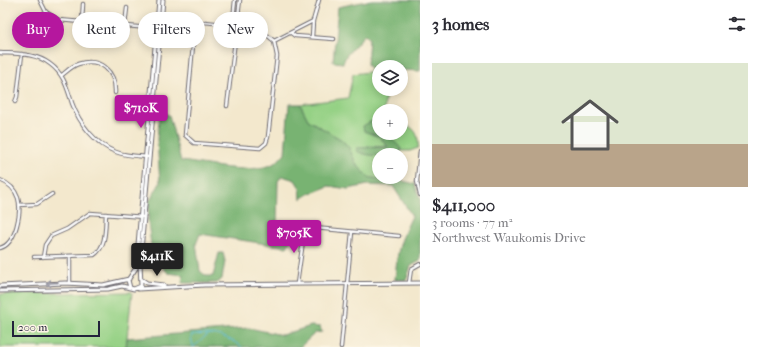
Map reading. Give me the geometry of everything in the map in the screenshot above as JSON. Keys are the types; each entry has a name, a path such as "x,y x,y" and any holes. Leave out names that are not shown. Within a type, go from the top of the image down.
{"main road":[{"path":"159,0 159,12"},
{"path":"161,12 163,0"},
{"path":"130,288 128,283 136,268 142,217 156,48"},
{"path":"137,289 141,284 142,217"},
{"path":"0,286 70,283 103,285 136,276 147,283 170,286"},
{"path":"0,291 108,289 122,286 137,289 170,286 420,283"}],"street":[{"path":"40,0 46,12 59,20 72,21"},
{"path":"234,12 235,0"},
{"path":"239,12 240,0"},
{"path":"312,37 313,21 319,0"},
{"path":"83,4 83,12"},
{"path":"127,8 127,12"},
{"path":"274,41 313,21"},
{"path":"213,23 205,22 197,26 194,34 185,131 188,139 194,143 256,149 266,143 268,137 277,56 274,41 268,36"},
{"path":"290,33 295,36 334,39"},
{"path":"227,106 233,48"},
{"path":"0,53 35,56 49,63 62,74 75,111 84,126 99,142 108,149 118,153 148,156"},
{"path":"15,102 17,97 22,54"},
{"path":"62,74 76,65 95,63 104,67 112,75 114,79 115,93"},
{"path":"420,151 417,181 420,195"},
{"path":"0,180 14,191 19,205 14,236 6,245 0,248"},
{"path":"19,205 37,204 52,194"},
{"path":"43,257 45,245 51,236 67,229 90,213 142,217"},
{"path":"34,257 94,255 101,250 106,214"},
{"path":"283,225 399,236"},
{"path":"297,284 305,227"},
{"path":"341,347 352,232"},
{"path":"70,256 70,283"},
{"path":"409,283 411,269 420,264"}],"green space":[{"path":"372,0 420,0 420,71 408,70 408,60 372,60 372,68 370,68 367,64 369,38 365,34 346,56 343,63 333,62 338,7"},
{"path":"370,68 372,68 372,96 385,96 385,104 372,104 372,121 364,131 372,134 372,140 382,140 388,147 367,146 361,153 372,155 372,178 368,177 356,164 349,148 342,140 308,120 300,104 348,98 353,74 369,72"},
{"path":"289,104 300,104 308,120 342,140 349,148 356,164 368,177 372,178 372,184 408,184 408,182 415,184 420,200 420,261 411,266 406,280 395,280 399,247 412,216 393,186 368,185 348,189 329,186 301,199 300,188 295,180 282,176 278,181 277,228 296,231 287,247 200,234 196,244 200,271 206,276 213,276 219,253 223,253 225,261 222,279 217,283 182,283 183,275 168,273 162,267 151,245 148,222 149,202 160,183 157,139 160,112 169,115 181,161 228,168 252,169 273,164 285,153"},
{"path":"372,121 372,134 364,131 363,126"},
{"path":"408,126 413,129 417,135 418,148 408,151 408,148 400,148 391,140 408,140"},
{"path":"382,140 392,140 400,148 372,148 372,155 367,155 357,151 357,148 388,147"},
{"path":"132,292 126,347 0,347 0,294"},
{"path":"311,326 320,327 322,332 315,333 300,347 126,347 127,338 249,328 282,335"}],"waterway":[{"path":"193,346 192,335 207,334"},
{"path":"193,347 207,335 211,334 215,334 235,342 242,347"}]}
